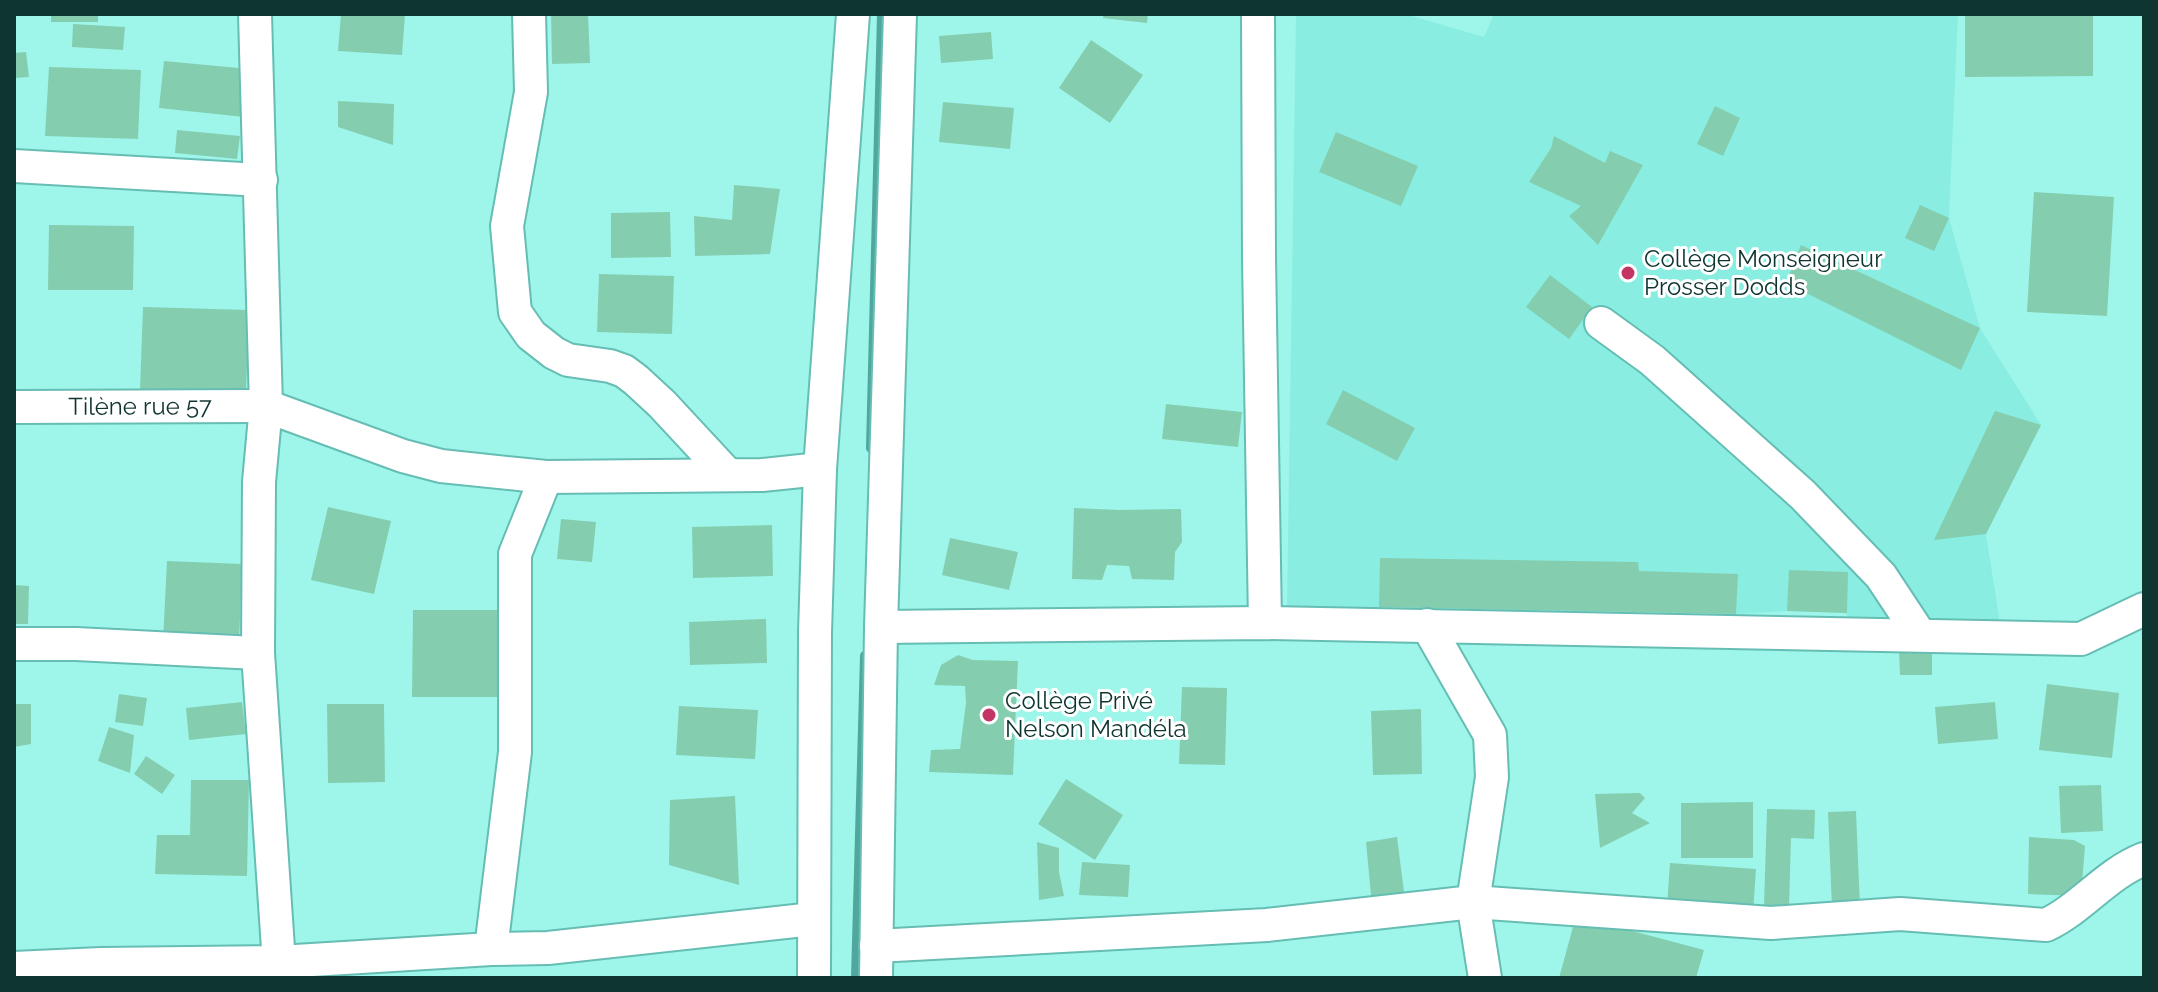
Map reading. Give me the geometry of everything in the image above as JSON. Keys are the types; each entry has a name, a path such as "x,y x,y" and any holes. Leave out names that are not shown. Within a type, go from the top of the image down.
{"street":[{"path":"255,14 266,406 259,482 258,653 280,970"},
{"path":"529,14 531,92 507,226 515,312 531,335 554,353 568,360 610,366 636,380 727,474"},
{"path":"814,978 815,633 820,469 853,14"},
{"path":"876,978 881,627 900,14"},
{"path":"1258,14 1258,243 1265,623"},
{"path":"14,166 261,180"},
{"path":"1601,323 1652,360 1803,495 1881,576 1920,635"},
{"path":"266,406 416,460 441,466 546,477 762,475 820,469"},
{"name":"Tilène rue 57","path":"14,407 266,406"},
{"path":"491,949 515,752 515,554 546,477"},
{"path":"881,627 1265,623 2081,639 2144,609"},
{"path":"1427,625 1490,735 1492,777 1473,902 1485,978"},
{"path":"14,644 258,653"},
{"path":"876,946 1267,925 1473,902 1771,923 1900,914 2046,925 2062,917 2127,866 2144,859"},
{"path":"14,968 101,964 280,970 491,949 548,963 813,919"}],"shaded area":[{"name":"Collège Monseigneur Prosser Dodds","path":"1296,14 1405,14 1484,37 1494,14 1958,14 1949,218 1980,328 2041,425 1986,534 2001,629 1851,623 1846,613 1787,611 1736,614 1287,607"}],"building":[{"path":"51,14 98,14 98,22 51,22"},
{"path":"341,14 405,14 402,55 338,51"},
{"path":"551,14 588,14 590,63 552,64"},
{"path":"1104,14 1148,14 1147,23 1103,18"},
{"path":"1965,14 2093,14 2093,76 1965,77"},
{"path":"73,24 125,27 123,50 72,47"},
{"path":"991,32 993,59 941,63 939,36"},
{"path":"1091,40 1143,75 1110,123 1059,88"},
{"path":"26,52 29,77 14,78 14,53"},
{"path":"164,61 249,69 244,117 159,108"},
{"path":"49,67 141,70 138,139 45,136"},
{"path":"338,101 394,104 393,145 338,127"},
{"path":"943,102 1014,108 1010,149 939,142"},
{"path":"1715,106 1740,118 1723,156 1697,144"},
{"path":"177,130 240,136 237,159 175,153"},
{"path":"1336,132 1418,166 1401,206 1319,172"},
{"path":"1554,136 1605,163 1610,151 1643,165 1598,245 1569,216 1581,206 1529,182 1551,148"},
{"path":"734,185 780,189 770,254 695,256 694,216 732,220"},
{"path":"2034,192 2114,197 2107,316 2027,312"},
{"path":"1920,205 1949,218 1934,251 1905,238"},
{"path":"670,212 671,257 611,258 611,213"},
{"path":"49,225 134,226 133,290 48,290"},
{"path":"1801,245 1980,328 1961,370 1786,283"},
{"path":"599,274 674,276 672,334 597,332"},
{"path":"1550,275 1592,307 1569,339 1526,307"},
{"path":"143,307 249,310 246,393 140,390"},
{"path":"1343,390 1415,428 1397,461 1326,424"},
{"path":"1166,404 1242,412 1238,447 1162,439"},
{"path":"1995,411 2041,425 1986,534 1934,540"},
{"path":"328,507 391,521 374,594 311,580"},
{"path":"1074,508 1181,509 1182,542 1175,552 1174,580 1132,579 1129,566 1107,565 1102,580 1072,579"},
{"path":"561,519 596,522 592,562 557,559"},
{"path":"772,525 773,576 693,578 692,527"},
{"path":"950,538 1018,552 1009,590 942,575"},
{"path":"1380,558 1638,562 1639,571 1738,574 1736,614 1379,607"},
{"path":"167,561 242,564 239,644 163,641"},
{"path":"1789,570 1848,572 1847,613 1787,611"},
{"path":"14,585 29,586 28,624 14,624"},
{"path":"413,610 508,610 508,697 412,697"},
{"path":"766,619 767,663 690,665 689,622"},
{"path":"1932,649 1932,675 1900,675 1899,650"},
{"path":"958,655 973,660 1018,661 1013,775 929,772 931,750 960,749 965,686 934,685 941,665"},
{"path":"2047,684 2119,693 2112,758 2039,750"},
{"path":"1182,687 1227,688 1225,765 1179,764"},
{"path":"119,694 147,698 143,726 115,722"},
{"path":"242,702 246,734 189,740 186,708"},
{"path":"1995,702 1998,739 1938,744 1935,707"},
{"path":"14,704 31,704 31,744 14,747"},
{"path":"327,704 384,704 385,782 328,783"},
{"path":"679,706 758,710 755,759 676,755"},
{"path":"1421,709 1422,774 1373,775 1371,711"},
{"path":"109,727 134,735 130,773 98,761"},
{"path":"146,756 175,775 162,794 134,774"},
{"path":"1066,779 1123,815 1095,860 1038,824"},
{"path":"191,780 249,780 247,876 155,874 157,835 190,835"},
{"path":"2101,785 2103,831 2061,833 2059,786"},
{"path":"1640,793 1645,798 1632,813 1650,823 1600,848 1595,794"},
{"path":"735,796 739,885 669,865 670,800"},
{"path":"1753,802 1753,858 1681,858 1681,803"},
{"path":"1767,809 1815,810 1814,839 1791,838 1789,907 1764,906"},
{"path":"1856,811 1860,907 1832,908 1828,812"},
{"path":"1397,837 1405,900 1372,906 1366,842"},
{"path":"2029,837 2074,840 2085,846 2081,896 2028,894"},
{"path":"1037,842 1059,848 1059,872 1064,896 1039,900"},
{"path":"1082,862 1130,865 1128,897 1079,895"},
{"path":"1670,863 1756,869 1753,913 1667,906"},
{"path":"1576,916 1704,950 1696,978 1559,978"}],"waterway":[{"path":"871,448 882,14"},
{"path":"856,978 865,656"}],"place":[{"name":"Collège Monseigneur Prosser Dodds","path":"1628,273"},
{"name":"Collège Privé Nelson Mandéla","path":"989,715"}]}
